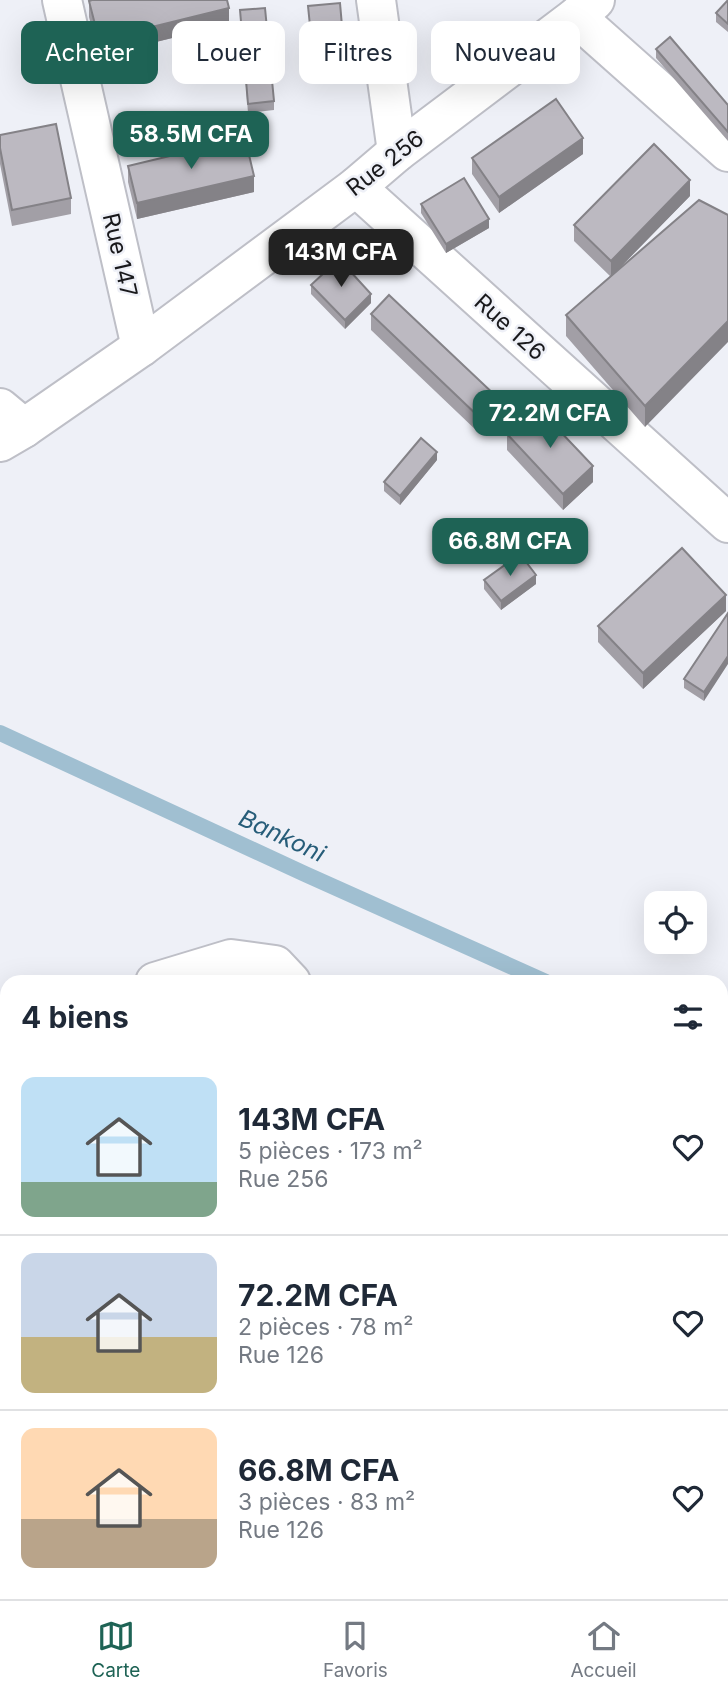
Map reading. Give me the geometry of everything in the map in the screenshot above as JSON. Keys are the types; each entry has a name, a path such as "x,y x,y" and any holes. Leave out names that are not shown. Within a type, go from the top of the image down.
{"street":[{"name":"Rue 147","path":"62,0 141,346"},
{"path":"376,0 397,152"},
{"name":"Rue 256","path":"8,426 141,346 356,187 397,152 586,8"},
{"path":"586,8 728,152"},
{"name":"Rue 126","path":"356,187 728,523"},
{"path":"178,975 231,959 275,965 284,975"}],"building":[{"path":"227,0 229,8 158,25 158,21 94,21 89,1"},
{"path":"728,0 728,24 716,13"},
{"path":"340,3 342,21 310,21 308,6"},
{"path":"265,8 266,21 241,21 240,10"},
{"path":"670,37 728,105 728,132 656,49"},
{"path":"246,84 272,84 274,101 248,104"},
{"path":"556,99 583,138 499,197 472,158"},
{"path":"56,124 71,198 12,210 0,135"},
{"path":"245,138 254,176 137,203 128,166"},
{"path":"654,144 690,180 611,261 574,225"},
{"path":"464,178 489,219 446,244 421,204"},
{"path":"699,200 728,215 728,321 645,406 566,315"},
{"path":"339,259 371,294 345,320 311,285"},
{"path":"389,295 498,398 479,417 371,314"},
{"path":"537,407 593,466 563,494 507,434"},
{"path":"421,438 437,452 400,496 384,482"},
{"path":"682,548 726,595 643,673 598,626"},
{"path":"520,554 536,575 501,601 484,580"},
{"path":"728,613 728,656 704,692 684,679"}],"waterway":[{"name":"Bankoni","path":"0,733 530,975"}]}
